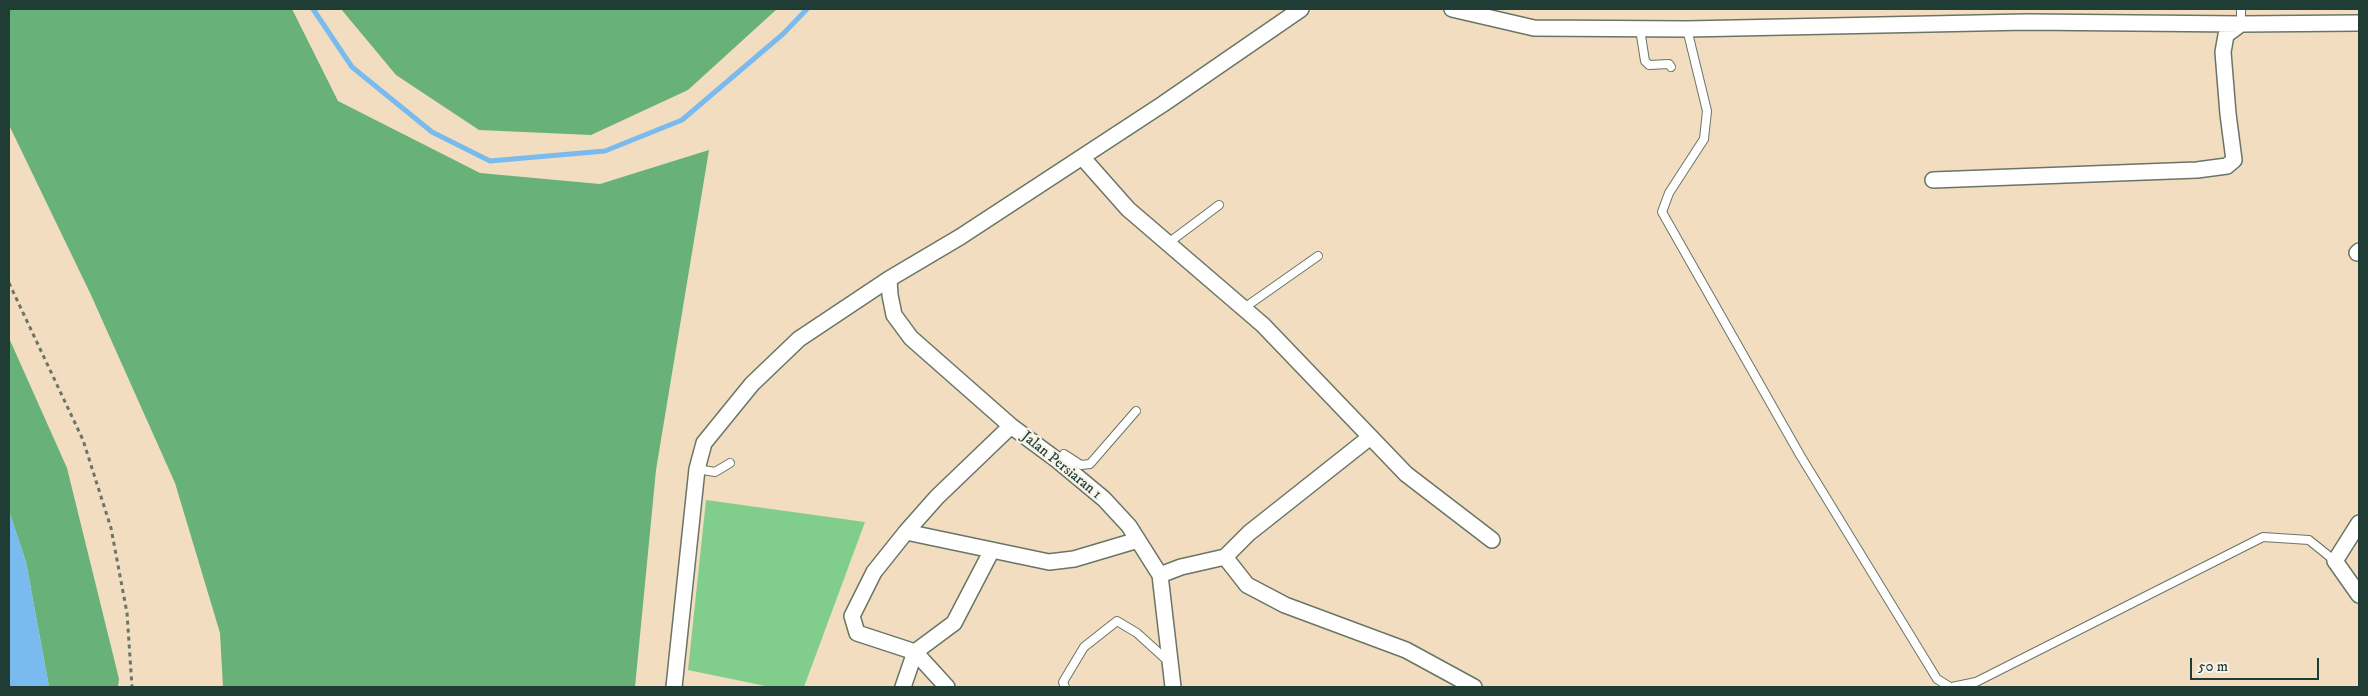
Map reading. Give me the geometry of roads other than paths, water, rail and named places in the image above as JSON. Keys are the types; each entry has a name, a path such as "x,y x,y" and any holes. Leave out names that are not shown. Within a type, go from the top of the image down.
{"street":[{"path":"674,687 697,469 704,443 752,384 799,339 889,279 960,237 1163,104 1301,9"},
{"path":"1452,9 1534,28 1687,29 2026,22 2359,23"},
{"path":"1933,180 2197,170 2227,166 2234,160 2223,52 2226,35 2241,24"},
{"path":"1082,157 1128,210 1263,325 1369,438 1406,474 1492,540"},
{"name":"Jalan Persiaran 1","path":"889,279 894,314 911,338 1011,426 1061,457 1129,526 1160,575 1174,687"},
{"path":"947,687 915,652 857,633 852,616 874,572 906,532 937,497 1011,426"},
{"path":"1160,575 1181,567 1225,558 1249,533 1369,438"},
{"path":"2359,523 2335,561 2359,595"},
{"path":"906,532 1049,562 1074,559 1138,540"},
{"path":"903,687 915,652 954,623 992,550"},
{"path":"1225,558 1247,585 1284,605 1406,650 1474,687"}],"lane":[{"path":"2241,9 2241,24"},
{"path":"1640,29 1645,61 1649,65 1669,64 1671,67"},
{"path":"1687,29 1707,111 1704,139 1669,193 1662,212 1806,463 1936,679 1951,687 1976,682 2263,537 2309,540 2335,561"},
{"path":"1167,244 1219,205"},
{"path":"1244,308 1318,256"},
{"path":"1061,457 1081,465 1090,464 1136,411"},
{"path":"697,469 714,472 730,463"},
{"path":"1065,687 1063,682 1084,647 1117,621 1137,633 1171,664"}],"water":[{"path":"9,511 26,562 49,687 9,687"}],"waterway":[{"path":"313,9 352,67 432,132 490,161 605,151 682,120 783,34 807,9"}]}
